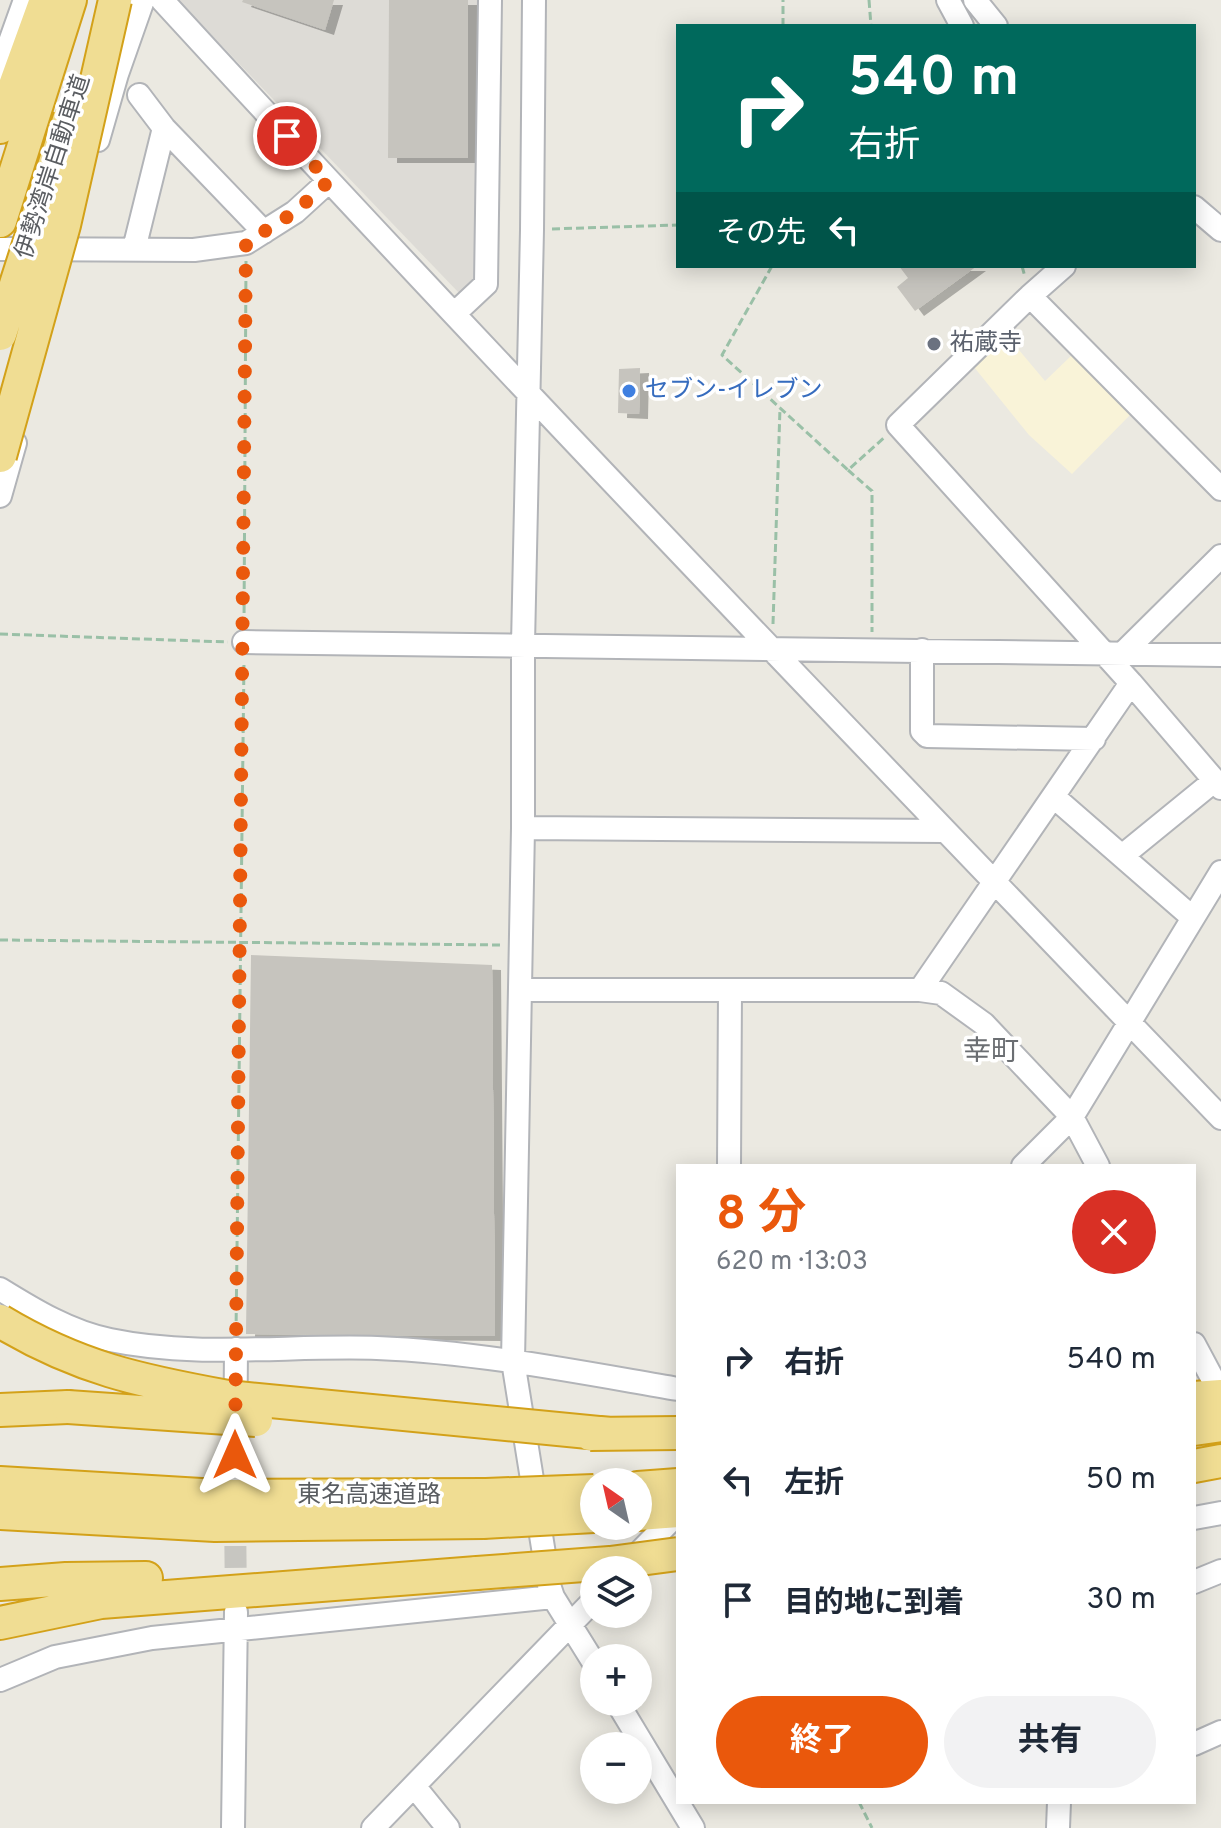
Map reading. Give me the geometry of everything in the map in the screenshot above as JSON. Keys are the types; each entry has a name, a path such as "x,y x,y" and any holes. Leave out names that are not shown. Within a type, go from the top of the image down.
{"highway":[{"path":"0,127 46,0"},
{"name":"伊勢湾岸自動車道","path":"0,221 70,0"},
{"name":"伊勢湾岸自動車道","path":"0,334 108,0"},
{"path":"0,456 64,225 115,0"},
{"path":"0,1321 30,1340 80,1362 125,1377 175,1387 243,1398 609,1434"},
{"path":"0,1410 68,1407 490,1434 676,1433"},
{"path":"1196,1429 1221,1425"},
{"path":"1196,1455 1221,1451"},
{"path":"1196,1466 1221,1461"},
{"name":"東名高速道路","path":"0,1483 580,1515"},
{"path":"652,1487 676,1485"},
{"name":"東名高速道路","path":"0,1513 215,1525 485,1508 580,1493"},
{"path":"652,1513 676,1512"},
{"path":"0,1623 101,1602 610,1563 676,1554"},
{"path":"0,1584 66,1579 437,1576"}],"street":[{"path":"0,70 25,0"},
{"path":"0,496 117,74 143,0"},
{"path":"162,0 454,314 1221,1118"},
{"path":"454,314 486,284 490,0"},
{"path":"534,0 513,1361 553,1597 582,1644"},
{"path":"948,0 961,24"},
{"path":"975,0 994,24"},
{"path":"139,95 255,238"},
{"path":"134,249 164,128"},
{"path":"0,249 194,250 255,238 295,212 329,181"},
{"path":"1196,209 1221,230"},
{"path":"1062,268 898,425 1112,653 1131,683 1218,784 1122,856"},
{"path":"1030,296 1221,489"},
{"path":"1112,653 1221,556"},
{"path":"244,642 1221,655"},
{"path":"922,650 922,731 927,736 1094,739"},
{"path":"920,990 1131,683"},
{"path":"1054,797 1193,918"},
{"path":"523,828 944,831"},
{"path":"1025,1164 1072,1117 1221,872"},
{"path":"520,990 920,990 941,993 973,1016 1072,1117 1097,1164"},
{"path":"729,1164 730,991"},
{"path":"0,1289 59,1323 108,1340 156,1347 377,1348 513,1361 676,1389"},
{"path":"235,1475 236,1349"},
{"path":"1196,1518 1221,1513"},
{"path":"636,1556 676,1514"},
{"path":"652,1572 676,1569"},
{"path":"1196,1581 1221,1571"},
{"path":"0,1680 55,1657 236,1622 553,1597"},
{"path":"373,1828 580,1614"},
{"path":"233,1828 236,1622"},
{"path":"625,1716 676,1800"},
{"path":"1196,1743 1221,1732"},
{"path":"414,1786 448,1828"},
{"path":"679,1804 693,1828"},
{"path":"1058,1828 1060,1804"}],"path":[{"path":"783,0 783,24"},
{"path":"869,0 871,24"},
{"path":"532,230 676,225"},
{"path":"236,1349 244,642 255,238"},
{"path":"771,268 722,355 872,491 873,649"},
{"path":"772,649 780,408"},
{"path":"848,470 898,425"},
{"path":"0,634 244,642"},
{"path":"0,940 520,945"},
{"path":"860,1804 872,1828"}],"shaded area":[{"path":"178,0 482,0 480,282 460,294"},
{"path":"1008,337 1045,381 1072,355 1131,414 1072,474 1029,435 974,367"}],"building":[{"path":"243,0 334,0 325,30"},
{"path":"389,0 468,0 468,158 388,158"},
{"path":"900,268 974,268 915,311 897,287 908,278"},
{"name":"セブン-イレブン","path":"640,368 639,414 618,413 619,369"},
{"path":"251,955 492,965 495,1336 246,1334"}],"tunnel":[{"path":"235,1513 236,1603"}],"place":[{"name":"祐蔵寺","path":"934,344"},
{"name":"セブン-イレブン","path":"629,391"}],"district":[{"name":"幸町","path":"991,1053"}],"route":[{"path":"235,1455 246,243 295,212 329,181 287,136"}]}
